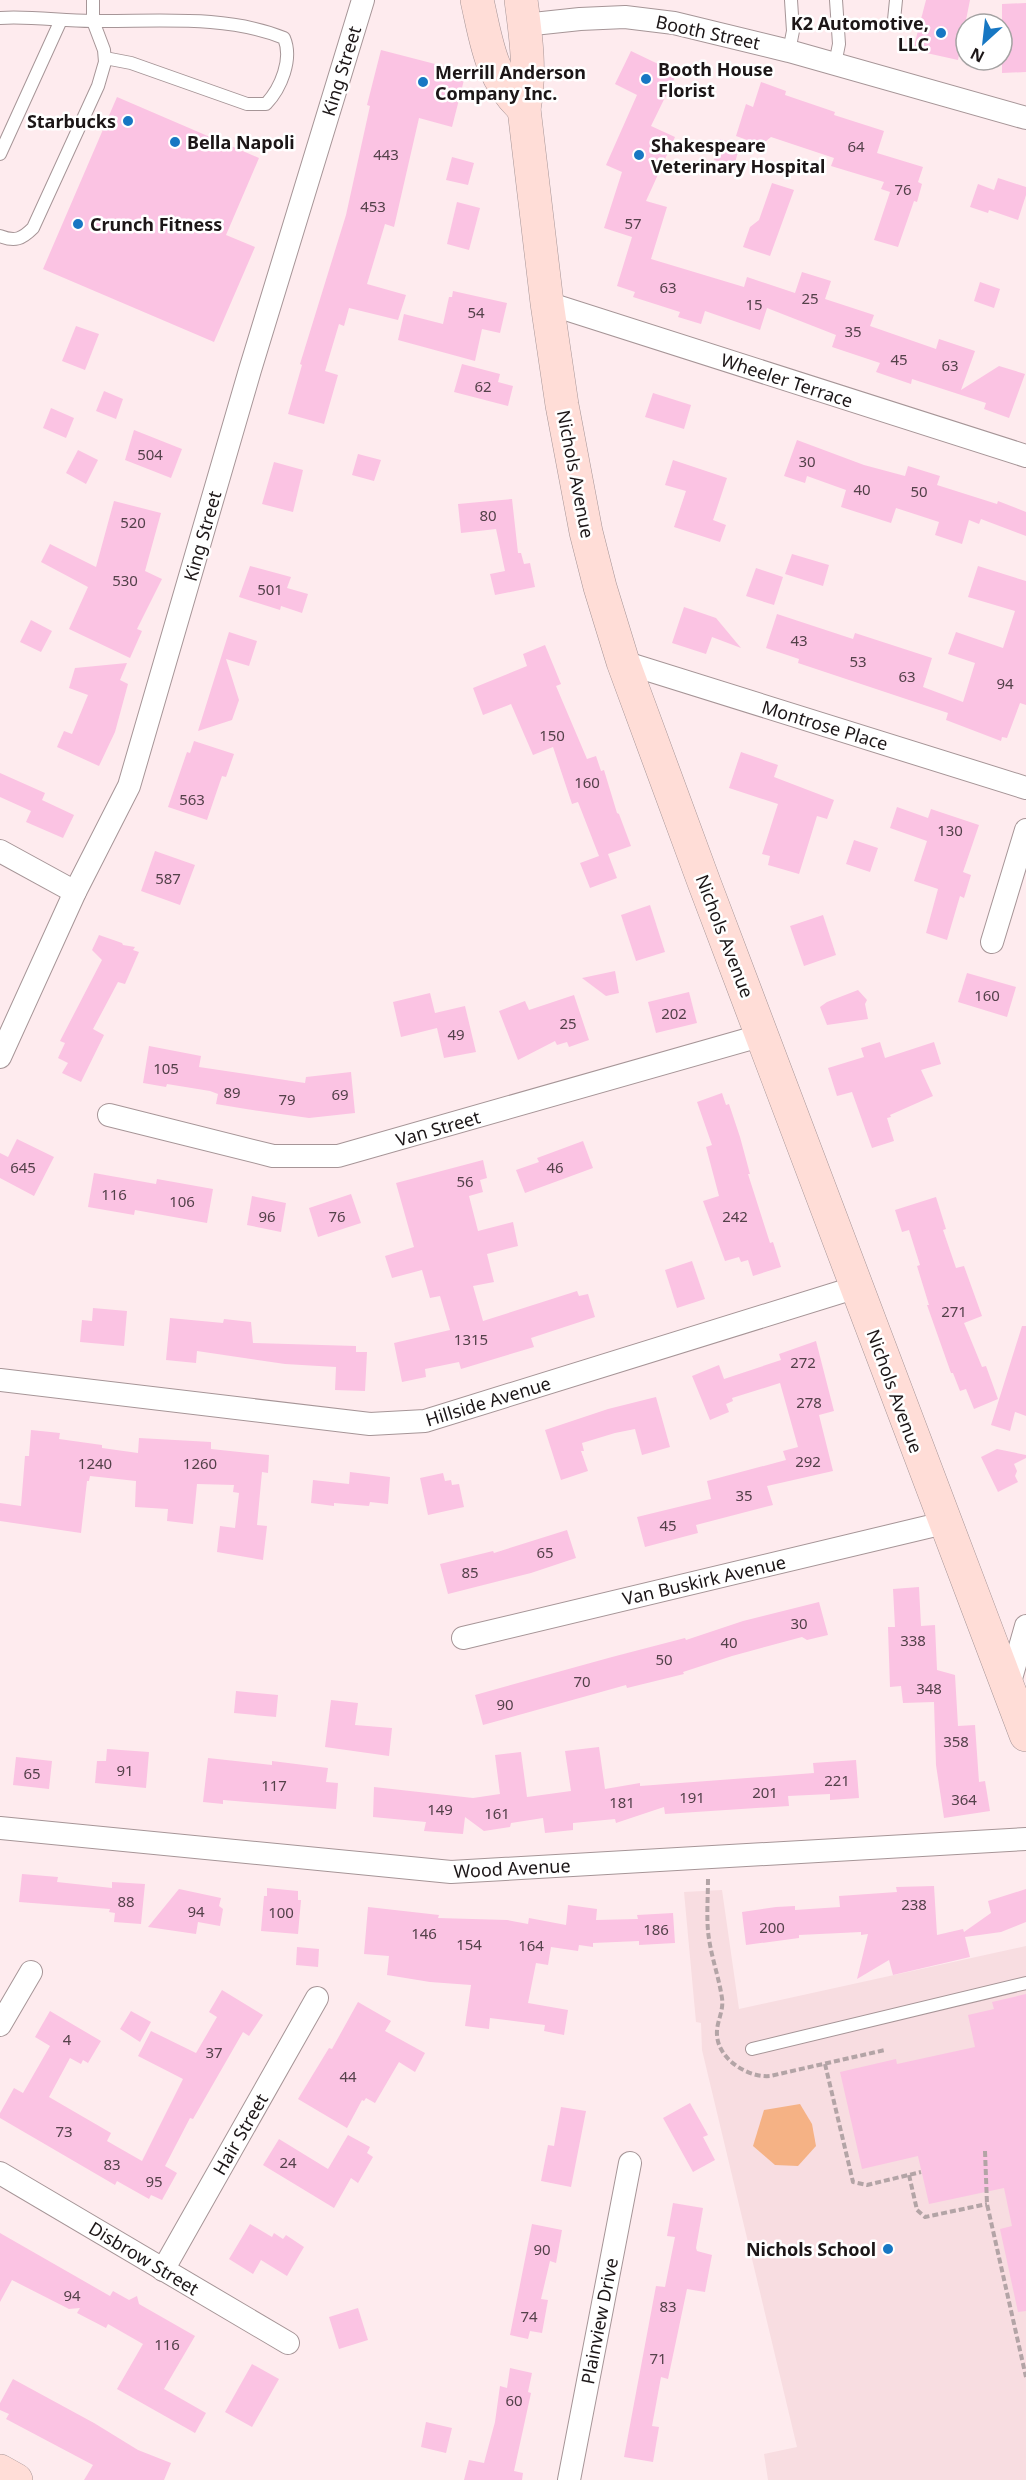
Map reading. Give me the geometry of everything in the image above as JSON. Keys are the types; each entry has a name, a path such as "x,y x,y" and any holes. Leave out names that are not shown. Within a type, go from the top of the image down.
{"main road":[{"path":"477,0 495,71 513,99 524,109"},
{"name":"Nichols Avenue","path":"523,13 528,88 524,109 547,303 562,405 586,532 600,588 623,662 944,1523 1026,1736"},
{"path":"0,2471 16,2480"}],"street":[{"name":"King Street","path":"0,1057 75,892 129,786 247,382 363,0"},
{"name":"Booth Street","path":"523,13 580,19 641,18 674,23 789,51 1026,118"},
{"name":"Wheeler Terrace","path":"547,303 1026,456"},
{"name":"Montrose Place","path":"623,662 1026,788"},
{"path":"992,942 1026,830"},
{"path":"0,851 75,892"},
{"name":"Van Street","path":"109,1115 273,1156 338,1156 763,1035"},
{"name":"Hillside Avenue","path":"0,1380 370,1424 425,1421 857,1287"},
{"name":"Van Buskirk Avenue","path":"463,1638 944,1523"},
{"path":"1008,1689 1026,1626"},
{"name":"Wood Avenue","path":"0,1828 452,1872 1026,1839"},
{"path":"0,2025 31,1972"},
{"name":"Hair Street","path":"164,2270 317,1998"},
{"name":"Plainview Drive","path":"569,2480 630,2163"},
{"name":"Disbrow Street","path":"0,2173 288,2343"}],"lane":[{"path":"0,236 16,240 24,237 33,228 98,86 105,58 101,39 93,21 93,0"},
{"path":"789,51 793,31 791,0"},
{"path":"836,0 839,44 836,64"},
{"path":"894,20 896,0"},
{"path":"0,18 93,21 160,19 255,29 284,38 289,49 281,79 266,104 247,104 131,63 105,58"},
{"path":"0,154 61,20"},
{"path":"752,2049 1026,1983"}],"path":[{"path":"708,1874 709,1937 723,2001 717,2036 722,2048 740,2069 760,2077 885,2050"},
{"path":"825,2064 853,2182 858,2185 867,2185 921,2172"},
{"path":"985,2151 987,2204 1026,2377"},
{"path":"909,2175 916,2206 926,2217 987,2204"}],"shaded area":[{"name":"Nichols School","path":"722,1890 739,2009 1026,1946 1026,2480 768,2480 764,2454 797,2447 702,2050 701,2023 696,2022 684,1892"},
{"path":"800,2104 812,2124 816,2146 798,2166 775,2165 753,2146 764,2110"}],"building":[{"name":"K2 Automotive, LLC","path":"926,0 970,0 968,12 954,12 954,59 913,50"},
{"path":"1026,3 1026,72 1002,73 1014,72 1014,12 1002,12 1002,4"},
{"path":"381,50 466,72 452,127 419,118 394,227 385,224 367,284 406,295 398,320 349,308 344,326 339,324 325,371 338,375 324,424 288,414 302,365 300,364 346,215 370,106 367,105"},
{"path":"631,51 677,73 651,126 675,137 646,201 667,207 651,259 744,287 747,277 795,293 802,272 831,281 825,299 874,315 870,326 936,349 939,339 975,351 961,390 999,366 1025,374 1009,418 984,409 986,403 912,379 911,384 876,372 880,363 832,347 836,335 767,308 760,330 705,311 701,324 678,317 680,312 633,297 635,292 617,286 632,237 604,228 622,172 606,165 637,95 615,84"},
{"path":"761,82 786,91 785,95 835,112 834,115 884,131 877,153 923,167 918,182 922,184 917,202 914,201 898,247 874,240 890,192 881,189 884,182 831,166 834,158 771,137 761,145 736,136 746,104 753,107"},
{"path":"117,97 259,158 226,235 255,247 214,342 43,269"},
{"path":"720,139 740,145 734,166 714,160"},
{"path":"452,157 474,163 468,185 446,180"},
{"path":"998,178 1026,187 1026,195 1018,220 989,210 988,213 970,207 978,184 994,190"},
{"path":"772,183 794,190 770,256 743,247 750,227 759,220"},
{"path":"457,202 480,208 469,250 447,244"},
{"path":"980,282 1000,289 994,308 974,301"},
{"path":"453,291 507,303 500,333 482,329 475,361 398,340 404,314 443,324 449,297 452,297"},
{"path":"76,326 99,334 85,370 62,361"},
{"path":"462,364 500,374 498,382 513,386 508,406 454,392"},
{"path":"104,391 123,399 116,419 96,411"},
{"path":"653,393 691,405 684,429 645,417"},
{"path":"51,408 74,418 66,438 43,428"},
{"path":"134,430 182,449 171,478 125,460"},
{"path":"797,440 864,465 905,476 908,466 940,476 937,485 997,504 998,501 1026,512 1026,536 981,519 979,524 969,520 962,544 935,535 939,522 896,508 891,523 841,507 846,490 807,476 805,483 784,476"},
{"path":"78,450 98,460 86,484 66,473"},
{"path":"358,454 381,460 374,481 352,475"},
{"path":"673,460 727,478 713,520 726,525 720,542 674,527 686,491 665,485"},
{"path":"274,462 303,470 293,512 262,504"},
{"path":"512,499 518,553 521,553 524,564 530,563 535,587 495,595 490,574 505,571 496,529 461,533 458,504"},
{"path":"114,501 161,513 145,571 162,579 137,629 142,631 130,658 69,629 88,587 41,562 50,544 96,567"},
{"path":"792,554 829,565 823,586 785,574"},
{"path":"250,566 291,577 287,588 308,594 302,613 281,606 280,610 239,597"},
{"path":"978,566 1026,581 1026,705 1020,703 1007,738 1002,737 1001,741 946,720 948,713 798,663 799,659 766,648 777,614 853,639 855,633 932,658 923,687 963,702 975,663 948,654 956,632 1003,648 1015,611 968,597"},
{"path":"756,568 783,577 774,605 746,596"},
{"path":"684,607 716,618 741,648 712,637 706,654 672,643"},
{"path":"31,620 52,631 41,652 20,642"},
{"path":"229,632 257,641 249,666 226,659 239,700 232,720 198,731"},
{"path":"545,645 561,684 556,686 587,759 596,756 601,771 604,770 617,813 631,846 608,854 617,878 590,888 580,863 599,856 578,802 572,804 553,747 533,755 511,704 483,715 473,688 527,666 523,654"},
{"path":"127,663 120,680 128,684 115,732 99,766 57,747 64,731 72,734 88,695 69,688 75,668"},
{"path":"194,741 234,754 226,777 222,776 207,820 168,807 187,752 190,753"},
{"path":"741,752 778,765 774,777 834,800 827,819 817,816 799,874 768,865 770,856 762,854 778,804 729,788"},
{"path":"0,773 45,793 42,800 74,815 63,838 26,822 31,811 0,797"},
{"path":"897,807 928,818 931,809 979,825 963,872 971,875 964,898 960,896 947,940 926,933 938,889 914,881 927,841 890,828"},
{"path":"854,840 878,848 870,872 846,864"},
{"path":"155,851 195,865 180,905 141,891"},
{"path":"650,905 665,952 636,961 621,915"},
{"path":"823,915 836,955 804,966 790,926"},
{"path":"99,935 123,945 135,947 133,950 139,952 125,984 118,982 93,1029 104,1035 81,1082 62,1073 68,1063 58,1058 65,1043 60,1041 102,960 92,950"},
{"path":"615,971 619,993 606,996 582,978"},
{"path":"967,973 1016,987 1007,1017 958,1002"},
{"path":"858,990 867,1000 865,1004 868,1019 827,1025 820,1007"},
{"path":"689,992 697,1023 656,1033 648,1002"},
{"path":"430,993 435,1013 465,1006 476,1052 444,1058 437,1028 401,1037 393,1002"},
{"path":"574,995 589,1040 569,1047 567,1042 557,1045 555,1041 518,1060 499,1011 525,1001 529,1010"},
{"path":"880,1042 885,1058 934,1042 941,1064 921,1070 933,1096 890,1115 891,1117 887,1118 894,1141 872,1148 852,1092 837,1096 828,1068 864,1057 861,1048"},
{"path":"149,1046 201,1056 199,1067 305,1083 306,1077 351,1072 355,1113 309,1118 216,1104 218,1094 210,1091 167,1084 166,1087 143,1083"},
{"path":"722,1093 726,1105 729,1104 770,1243 773,1242 781,1267 753,1276 748,1260 741,1262 739,1257 725,1261 703,1201 719,1196 706,1147 712,1145 697,1102"},
{"path":"17,1139 54,1157 34,1196 0,1178 0,1153 8,1157"},
{"path":"583,1141 593,1168 525,1193 516,1170 539,1162 537,1158"},
{"path":"483,1160 487,1178 480,1180 483,1192 469,1196 478,1231 513,1222 518,1246 487,1254 494,1282 473,1286 483,1321 577,1291 579,1296 588,1294 595,1317 531,1338 534,1347 461,1369 459,1362 425,1369 426,1377 402,1382 394,1343 450,1330 440,1296 430,1298 422,1270 392,1278 385,1256 414,1247 396,1183"},
{"path":"94,1173 156,1184 157,1179 213,1189 207,1223 135,1210 134,1215 88,1207"},
{"path":"351,1194 361,1223 318,1237 309,1208"},
{"path":"252,1196 286,1203 281,1232 247,1225"},
{"path":"936,1197 946,1229 943,1230 956,1268 964,1266 982,1316 964,1323 982,1367 986,1366 998,1399 974,1409 966,1389 960,1391 951,1373 927,1305 929,1305 917,1266 920,1265 909,1230 902,1232 895,1210"},
{"path":"692,1261 705,1299 677,1308 665,1270"},
{"path":"93,1308 127,1311 124,1346 80,1342 82,1320 92,1321"},
{"path":"170,1318 223,1323 224,1319 251,1322 253,1343 356,1346 356,1352 367,1352 365,1391 335,1390 336,1367 285,1364 197,1351 196,1363 166,1360"},
{"path":"1022,1326 1026,1326 1026,1416 1015,1412 1010,1431 991,1425"},
{"path":"816,1341 834,1411 819,1415 833,1471 767,1486 773,1505 696,1525 698,1533 645,1547 637,1517 711,1499 707,1481 786,1460 783,1451 798,1447 780,1383 732,1398 733,1401 726,1404 729,1412 710,1420 692,1376 719,1365 724,1379 781,1360 779,1354"},
{"path":"656,1397 670,1447 642,1455 635,1429 615,1433 582,1443 584,1451 581,1451 588,1471 561,1480 545,1430 608,1409"},
{"path":"31,1430 60,1433 59,1439 138,1453 139,1438 211,1442 211,1449 269,1455 268,1473 262,1472 257,1525 267,1526 263,1560 217,1552 220,1526 235,1528 239,1493 233,1492 234,1485 197,1484 193,1524 167,1521 168,1509 135,1507 136,1481 90,1476 87,1481 81,1533 0,1521 0,1503 21,1506 25,1456 29,1456"},
{"path":"997,1449 1026,1455 1026,1458 1014,1464 1018,1482 998,1492 981,1457"},
{"path":"350,1472 390,1477 388,1504 370,1502 369,1506 334,1503 334,1506 311,1503 313,1480 349,1484"},
{"path":"443,1473 445,1481 451,1480 452,1485 459,1484 464,1507 428,1515 420,1478"},
{"path":"567,1530 576,1558 531,1573 448,1594 440,1564 493,1551 494,1553"},
{"path":"919,1587 921,1626 935,1625 937,1670 955,1675 958,1726 975,1725 979,1782 985,1781 990,1811 944,1818 936,1765 934,1702 903,1703 901,1686 890,1687 888,1627 895,1627 893,1589"},
{"path":"819,1602 828,1635 807,1640 802,1637 732,1656 683,1672 684,1674 627,1688 626,1685 483,1725 475,1695 612,1657 685,1638 686,1640 743,1621"},
{"path":"236,1691 278,1695 276,1717 234,1713"},
{"path":"331,1700 358,1703 355,1725 392,1728 389,1756 325,1747"},
{"path":"599,1747 605,1789 640,1783 640,1786 814,1773 813,1763 856,1760 859,1798 830,1800 830,1794 788,1796 789,1806 665,1814 664,1807 616,1823 615,1819 573,1823 573,1830 545,1833 543,1818 511,1823 510,1827 484,1831 465,1817 463,1834 424,1831 426,1822 373,1817 374,1787 473,1798 500,1794 495,1755 521,1752 527,1797 571,1791 565,1751"},
{"path":"107,1749 149,1752 146,1788 95,1783 97,1761 106,1761"},
{"path":"16,1757 52,1761 49,1789 13,1785"},
{"path":"208,1758 272,1765 272,1761 328,1768 326,1782 338,1783 336,1809 223,1800 223,1804 203,1802"},
{"path":"22,1874 58,1877 57,1882 112,1888 112,1882 145,1884 141,1924 114,1922 115,1913 109,1912 110,1909 19,1902"},
{"path":"934,1886 937,1935 963,1929 964,1932 991,1913 988,1901 1026,1889 1026,1922 1001,1932 965,1937 970,1957 893,1975 889,1960 857,1979 868,1934 861,1935 861,1932 799,1935 799,1938 746,1945 742,1912 795,1906 795,1910 840,1907 839,1896 897,1892 896,1887"},
{"path":"267,1888 298,1891 298,1900 301,1900 298,1934 261,1931 264,1896 267,1896"},
{"path":"179,1889 221,1898 219,1906 223,1909 220,1926 198,1922 196,1934 148,1927"},
{"path":"568,1905 597,1909 596,1920 638,1919 637,1915 673,1913 675,1943 639,1945 639,1941 593,1943 593,1947 579,1945 578,1951 551,1947 548,1965 536,1963 528,2003 568,2010 564,2035 544,2031 545,2025 490,2018 489,2029 465,2026 471,1985 430,1982 387,1975 389,1956 364,1954 368,1907 439,1915 438,1918 507,1920 528,1924 529,1918 566,1925"},
{"path":"297,1947 319,1949 318,1967 296,1965"},
{"path":"222,1990 263,2015 249,2036 243,2032 193,2119 190,2118 165,2166 177,2173 162,2200 151,2195 149,2199 117,2181 115,2185 0,2118 0,2113 14,2088 23,2093 50,2046 35,2037 50,2011 101,2041 88,2063 83,2060 81,2064 70,2058 49,2097 111,2133 107,2141 142,2161 183,2079 138,2056 151,2031 196,2053 217,2017 209,2012"},
{"path":"1026,1994 1026,2311 1018,2312 1000,2229 1012,2226 1004,2188 929,2204 918,2156 862,2169 840,2072 896,2059 897,2064 975,2047 968,2015 994,2009 992,2002"},
{"path":"358,2002 391,2021 385,2031 425,2053 415,2072 399,2062 375,2103 366,2098 362,2100 347,2128 298,2099 329,2048 332,2049"},
{"path":"131,2011 151,2022 140,2042 120,2029"},
{"path":"690,2103 708,2135 703,2137 715,2160 693,2172 663,2118"},
{"path":"561,2107 586,2111 571,2187 541,2181 548,2145 554,2146"},
{"path":"348,2135 370,2147 367,2153 373,2157 358,2183 351,2178 334,2208 263,2165 279,2139 328,2169"},
{"path":"673,2203 703,2208 696,2248 697,2251 712,2255 705,2292 687,2289 668,2379 661,2377 652,2426 659,2427 653,2462 624,2457 656,2286 665,2287 675,2237 667,2236"},
{"path":"250,2224 272,2237 274,2233 283,2239 286,2235 304,2247 287,2276 261,2260 253,2274 229,2259"},
{"path":"532,2224 562,2230 556,2263 550,2261 541,2299 548,2300 542,2333 530,2331 528,2339 510,2335"},
{"path":"0,2233 110,2296 113,2291 129,2300 137,2296 139,2304 195,2336 164,2389 206,2413 195,2433 117,2389 143,2344 108,2324 106,2328 77,2313 80,2308 69,2309 12,2280 0,2302"},
{"path":"358,2308 368,2340 339,2349 329,2317"},
{"path":"252,2364 279,2379 252,2427 225,2412"},
{"path":"510,2368 532,2373 528,2392 531,2393 514,2471 523,2473 522,2480 464,2480 469,2460 484,2463 495,2422 500,2386 507,2388"},
{"path":"13,2379 138,2450 171,2463 164,2480 84,2480 93,2465 6,2419 9,2414 0,2410 0,2403"},
{"path":"426,2422 452,2428 446,2453 421,2447"}],"place":[{"name":"K2 Automotive, LLC","path":"941,33"},
{"name":"Booth House Florist","path":"646,79"},
{"name":"Merrill Anderson Company Inc.","path":"423,82"},
{"name":"Starbucks","path":"128,121"},
{"name":"Bella Napoli","path":"175,142"},
{"name":"Shakespeare Veterinary Hospital","path":"639,155"},
{"name":"Crunch Fitness","path":"78,224"},
{"name":"Nichols School","path":"888,2249"}]}
